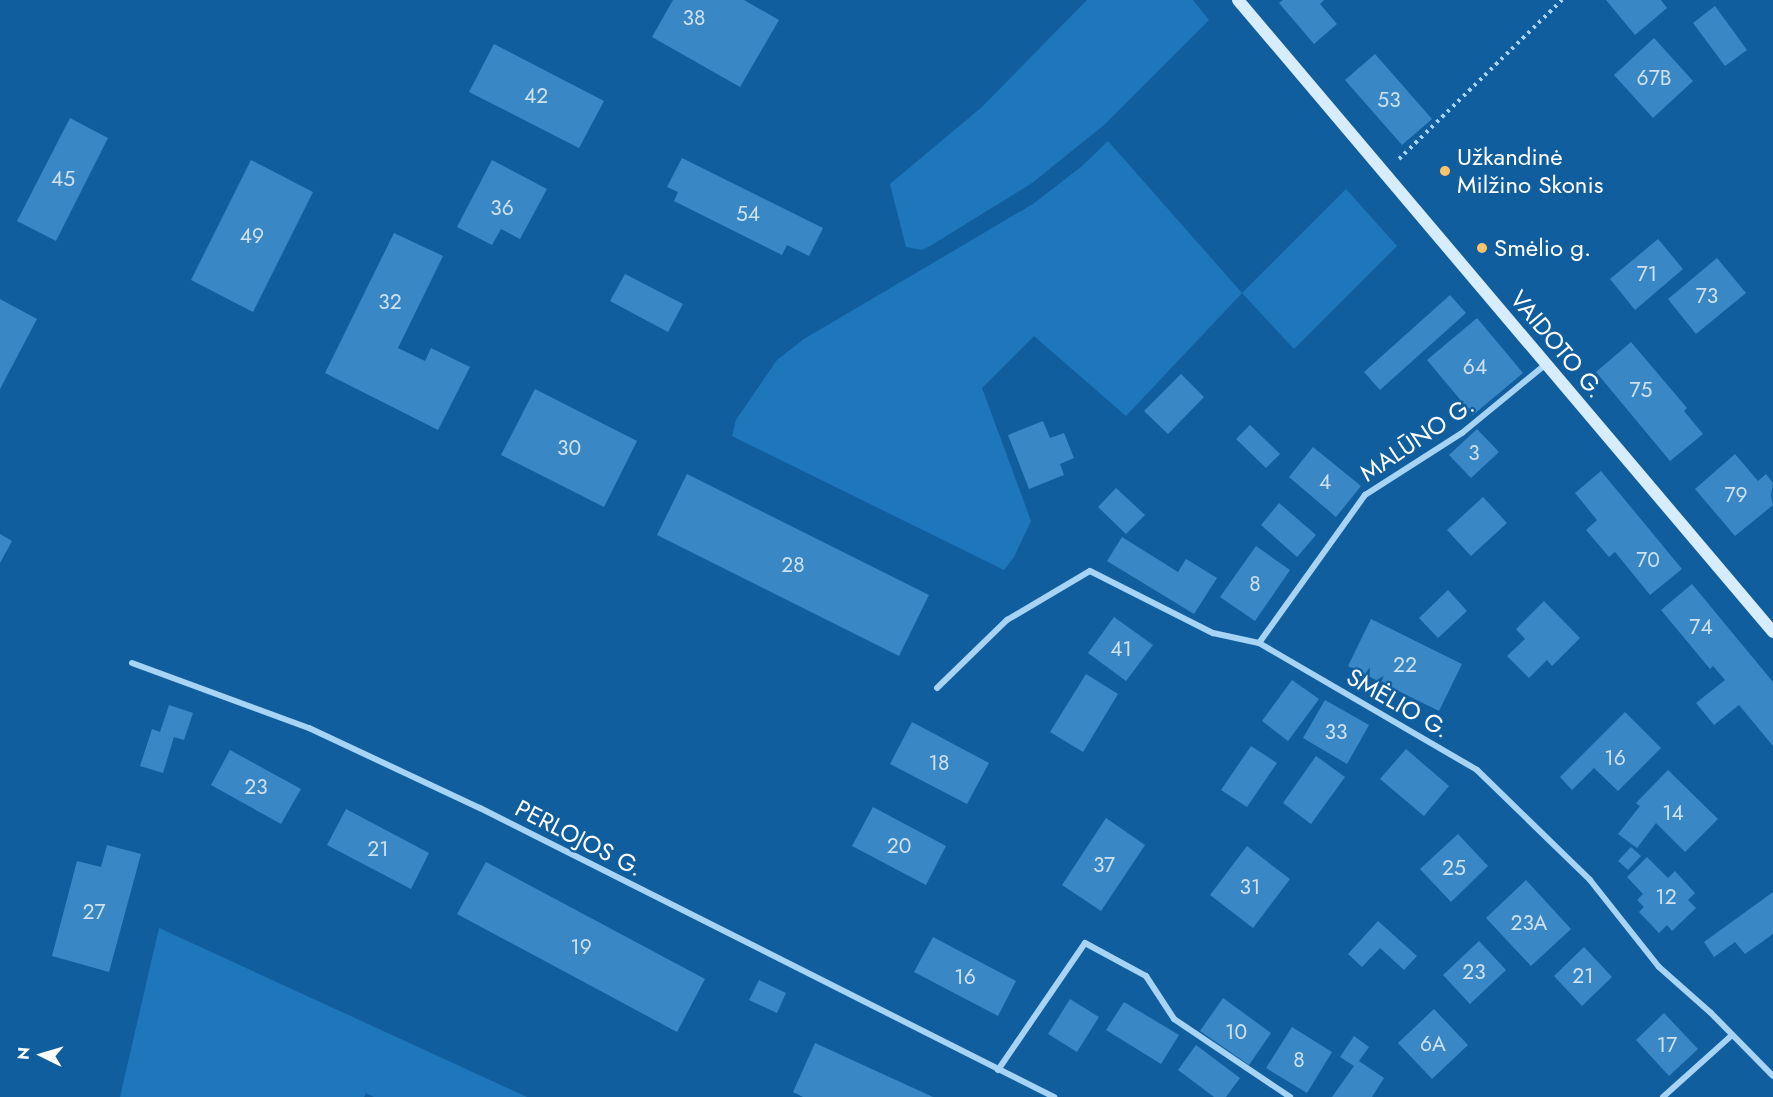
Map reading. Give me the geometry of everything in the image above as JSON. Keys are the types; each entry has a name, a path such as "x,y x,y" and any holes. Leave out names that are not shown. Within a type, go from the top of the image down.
{"main road":[{"name":"VAIDOTO G.","path":"1238,0 1773,632"}],"street":[{"name":"MALŪNO G.","path":"1259,644 1365,495 1462,433 1546,364"},
{"name":"SMĖLIO G.","path":"938,688 1007,620 1090,571 1213,633 1259,644 1477,770 1590,880 1659,967 1773,1076"},
{"name":"PERLOJOS G.","path":"132,663 309,728 480,808 1054,1097"},
{"path":"998,1070 1085,943 1146,976 1174,1019 1290,1097"},
{"path":"1664,1097 1732,1035"}],"path":[{"path":"1385,172 1562,0"}],"shaded area":[{"path":"1087,0 1193,0 1209,20 1104,125 1032,183 930,246 922,250 906,247 890,184 982,107"},
{"path":"1108,141 1242,293 1126,416 1034,336 982,388 1031,521 1014,557 1004,570 732,436 736,420 777,360 804,339 1033,204 1081,167"},
{"path":"1346,189 1397,246 1294,349 1242,293"},
{"path":"159,928 527,1097 374,1097 366,1093 364,1097 120,1097"}],"building":[{"path":"673,0 744,0 779,20 740,87 652,37"},
{"path":"1283,0 1324,0 1320,4 1337,24 1314,44 1279,3"},
{"path":"1606,0 1661,0 1667,8 1635,35"},
{"path":"1715,6 1747,50 1725,66 1693,23"},
{"path":"1654,38 1693,81 1653,118 1614,75"},
{"path":"494,44 604,101 579,148 469,92"},
{"path":"1375,54 1432,119 1402,145 1345,80"},
{"path":"70,118 108,138 56,241 17,221"},
{"path":"682,158 823,228 809,256 787,245 782,255 674,201 678,192 667,187"},
{"path":"251,160 313,192 253,312 191,280"},
{"path":"492,160 547,189 520,239 501,229 492,245 457,227"},
{"path":"394,233 443,256 398,348 425,361 431,348 470,367 438,430 325,373"},
{"path":"1658,239 1683,269 1635,310 1610,279"},
{"path":"1717,258 1746,293 1696,334 1668,299"},
{"path":"625,274 683,304 668,332 610,301"},
{"path":"1450,295 1466,313 1380,390 1364,372"},
{"path":"0,299 37,319 0,389"},
{"path":"1477,318 1523,373 1473,415 1427,360"},
{"path":"1631,342 1687,408 1684,411 1703,434 1670,461 1596,372"},
{"path":"1181,374 1204,397 1168,434 1144,411"},
{"path":"535,389 637,441 604,507 501,455"},
{"path":"1043,421 1050,438 1064,433 1074,458 1060,464 1064,475 1029,489 1008,435"},
{"path":"1250,425 1280,454 1266,468 1236,439"},
{"path":"1477,429 1499,452 1471,478 1449,455"},
{"path":"1313,447 1361,486 1336,517 1289,477"},
{"path":"1735,454 1758,481 1766,474 1773,483 1771,496 1773,505 1735,536 1695,489"},
{"path":"1601,471 1682,569 1650,595 1615,552 1609,557 1586,530 1597,520 1575,493"},
{"path":"687,474 929,595 899,656 657,535"},
{"path":"1116,488 1145,515 1126,534 1098,507"},
{"path":"1483,497 1507,523 1471,556 1447,530"},
{"path":"1279,503 1316,535 1297,557 1261,525"},
{"path":"0,534 12,541 0,563"},
{"path":"1122,537 1178,572 1186,559 1217,578 1194,614 1107,561"},
{"path":"1256,546 1290,570 1255,621 1220,597"},
{"path":"1692,584 1773,682 1773,746 1739,705 1714,725 1696,703 1725,680 1713,666 1710,669 1661,610"},
{"path":"1448,590 1467,611 1438,638 1419,618"},
{"path":"1544,601 1580,638 1552,666 1547,660 1529,678 1507,656 1525,639 1516,629"},
{"path":"1114,617 1153,645 1126,681 1088,653"},
{"path":"1371,619 1462,664 1439,711 1348,666"},
{"path":"1086,674 1118,694 1083,752 1050,732"},
{"path":"1292,680 1319,699 1288,741 1262,721"},
{"path":"1325,700 1369,725 1347,764 1303,738"},
{"path":"169,705 193,713 184,740 174,737 163,773 140,766 152,729 160,732"},
{"path":"1625,712 1661,748 1618,791 1594,768 1572,790 1560,777"},
{"path":"912,722 989,763 967,804 890,764"},
{"path":"1251,746 1277,763 1247,807 1221,790"},
{"path":"1406,749 1449,786 1424,816 1380,779"},
{"path":"230,750 301,789 281,824 211,785"},
{"path":"1316,756 1345,777 1311,824 1283,803"},
{"path":"1668,770 1718,819 1685,852 1656,823 1637,848 1618,834 1640,806 1636,803"},
{"path":"873,807 946,846 926,885 852,846"},
{"path":"346,809 429,853 411,889 327,845"},
{"path":"1106,818 1145,845 1101,911 1062,885"},
{"path":"1458,834 1488,866 1451,902 1420,869"},
{"path":"107,845 141,854 109,972 52,956 77,861 101,867"},
{"path":"1247,846 1290,879 1253,928 1210,895"},
{"path":"1631,847 1641,856 1628,870 1618,861"},
{"path":"1647,857 1668,878 1675,871 1695,893 1688,900 1696,908 1672,931 1667,925 1659,933 1639,912 1644,907 1637,900 1643,894 1627,877"},
{"path":"486,862 705,979 677,1032 457,914"},
{"path":"1526,880 1571,929 1531,966 1486,918"},
{"path":"1773,892 1773,934 1745,954 1735,942 1714,957 1704,942"},
{"path":"1378,921 1417,956 1404,970 1380,948 1362,967 1348,954"},
{"path":"933,937 1016,981 998,1016 914,972"},
{"path":"1479,941 1506,970 1470,1004 1443,975"},
{"path":"1584,947 1612,977 1582,1006 1554,976"},
{"path":"759,980 786,993 777,1013 749,1000"},
{"path":"1223,998 1271,1033 1249,1065 1200,1031"},
{"path":"1070,999 1099,1017 1077,1052 1048,1034"},
{"path":"1124,1002 1179,1035 1161,1064 1106,1030"},
{"path":"1434,1009 1468,1045 1432,1079 1398,1043"},
{"path":"1664,1013 1698,1049 1669,1076 1636,1040"},
{"path":"1292,1027 1332,1052 1307,1093 1266,1068"},
{"path":"1354,1036 1369,1047 1359,1061 1384,1078 1372,1097 1332,1097 1354,1066 1340,1057"},
{"path":"815,1043 933,1097 803,1097 793,1092"},
{"path":"1196,1045 1240,1078 1226,1097 1214,1097 1178,1070"}],"place":[{"name":"Užkandinė Milžino Skonis","path":"1445,171"},
{"name":"Smėlio g.","path":"1482,248"}]}
